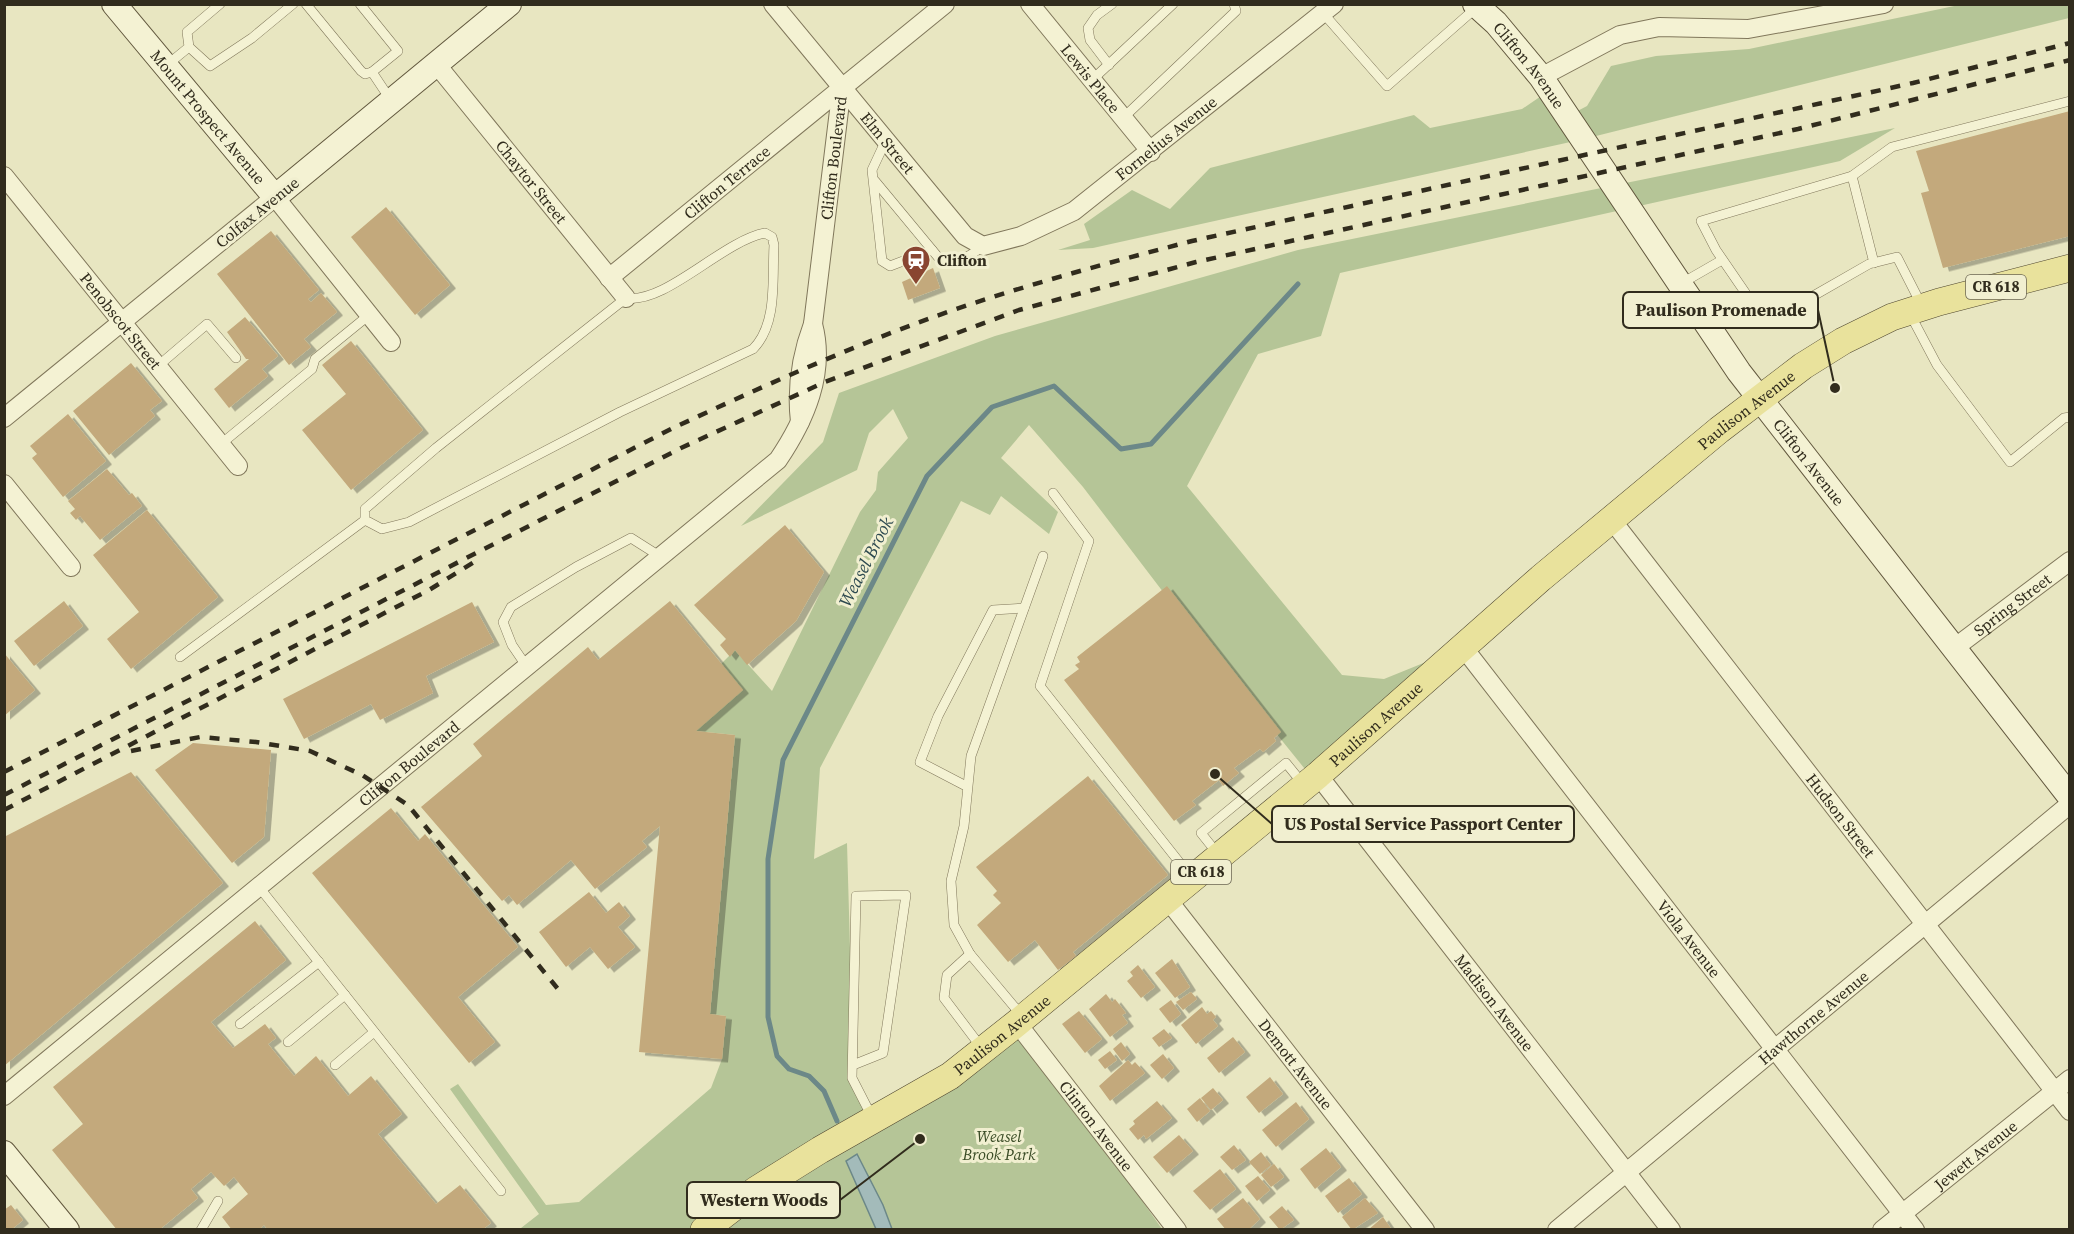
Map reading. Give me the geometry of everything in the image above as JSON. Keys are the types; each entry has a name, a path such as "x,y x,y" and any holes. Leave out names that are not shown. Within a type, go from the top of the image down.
{"main road":[{"name":"Mount Prospect Avenue","path":"114,4 275,197"},
{"name":"Colfax Avenue","path":"275,197 509,4"},
{"name":"Clifton Avenue","path":"1476,6 1496,23 1541,77 1739,372 1761,397 1953,649 2070,796"},
{"name":"Paulison Avenue","path":"704,1230 756,1190 820,1150 950,1076 1020,1021 1220,857 1611,519 1761,397 1843,340 1916,309 2070,268"},
{"path":"4,1153 67,1230"}],"street":[{"name":"Elm Street","path":"773,4 965,236 983,246"},
{"name":"Clifton Boulevard","path":"4,1096 778,460 812,398 819,346 813,324 842,86 945,4"},
{"name":"Lewis Place","path":"1029,4 1151,152"},
{"path":"1541,77 1620,35 1659,27 1749,29 1801,16 1884,4"},
{"name":"Fornelius Avenue","path":"983,246 1021,236 1074,212 1328,9"},
{"name":"Chaytor Street","path":"437,65 626,298"},
{"name":"Clifton Terrace","path":"609,278 842,86"},
{"name":"Penobscot Street","path":"4,176 238,466"},
{"name":"Mount Prospect Avenue","path":"275,197 391,342"},
{"name":"Colfax Avenue","path":"4,418 275,197"},
{"path":"4,484 71,567"},
{"name":"Hudson Street","path":"1611,519 2070,1111"},
{"name":"Spring Street","path":"1953,649 2070,561"},
{"name":"Viola Avenue","path":"1463,647 1777,1048 1915,1230"},
{"name":"Madison Avenue","path":"1311,780 1671,1230"},
{"name":"Hawthorne Avenue","path":"1557,1230 2070,804"},
{"name":"Demott Avenue","path":"1168,900 1425,1230"},
{"name":"Clinton Avenue","path":"1020,1021 1177,1230"},
{"name":"Jewett Avenue","path":"1882,1230 2070,1080"}],"lane":[{"path":"220,4 187,32 189,47 210,66 252,38 293,4"},
{"path":"306,4 365,74 372,72 398,51 360,4"},
{"path":"1109,65 1090,40 1088,28 1097,15 1112,4"},
{"path":"1092,80 1173,4"},
{"path":"1124,118 1236,11 1234,4"},
{"path":"1328,9 1388,86 1476,6"},
{"path":"165,66 189,47"},
{"path":"372,72 392,101"},
{"path":"2070,101 1892,147 1852,176 1701,220 1722,260 1766,323 1874,263 1897,257 1937,365 2010,462 2064,418 2070,417"},
{"path":"886,140 874,163 872,176 932,250 944,260 957,261 966,258 983,246"},
{"path":"1852,176 1874,263"},
{"path":"875,181 883,263 890,266 932,250"},
{"path":"765,233 772,237 771,306 765,332 753,349 620,412 409,522 382,530 365,520 365,509 436,448 626,298 649,298 743,240 765,233"},
{"path":"1680,285 1722,260"},
{"path":"221,444 312,369 315,359 369,315"},
{"path":"158,366 207,324 236,358"},
{"path":"1053,493 1089,541 1040,686 1192,879"},
{"path":"180,657 365,520"},
{"path":"527,667 512,645 503,622 511,607 576,567 631,538 661,557"},
{"path":"1020,1021 970,954 954,925 951,881 964,826 966,786 971,756 1043,556"},
{"path":"966,786 920,762 938,716 993,610 1024,608"},
{"path":"259,887 501,1191"},
{"path":"853,1065 883,1053 906,895 856,896 852,1078 874,1121"},
{"path":"970,954 947,975 944,998 983,1050"},
{"path":"240,1024 319,962"},
{"path":"288,1042 345,995"},
{"path":"335,1065 374,1032"},
{"path":"201,1230 218,1201"}],"green space":[{"path":"1959,5 2069,5 2069,18 1584,139 1093,248 1058,250 1090,240 1084,224 1132,190 1170,209 1210,168 1414,115 1430,128 1522,109 1550,90 1568,116 1587,106 1611,66 1656,56 1749,49"},
{"name":"Weasel Brook Park","path":"1895,128 1840,161 1340,273 1321,336 1258,354 1187,486 1342,675 1384,679 1463,647 1313,779 1186,622 1083,487 1029,425 1001,458 1058,512 1049,534 1001,496 990,515 961,501 820,768 814,859 847,843 854,1087 870,1123 1017,1023 1162,1229 507,1229 521,1228 539,1214 450,1089 458,1084 546,1205 579,1202 711,1088 722,1059 726,1016 710,1014 735,735 696,731 721,664 735,650 772,691 860,512 876,490 878,472 908,438 893,409 869,433 857,470 741,526 823,442 839,393 995,336 1298,250"}],"water":[{"path":"857,1154 883,1205 892,1229 876,1229 846,1161"}],"building":[{"path":"2070,111 2070,236 1943,268 1921,193 1929,191 1916,151"},
{"path":"386,207 450,285 415,315 351,237"},
{"path":"271,231 319,290 308,299 311,302 321,293 337,312 304,339 311,347 289,365 217,274"},
{"path":"933,268 940,288 908,300 902,282"},
{"path":"245,317 278,356 262,369 268,376 229,408 214,389 249,359 246,359 227,332"},
{"path":"351,341 423,430 351,490 302,430 346,394 322,365"},
{"path":"131,363 162,401 150,410 155,416 109,455 73,411"},
{"path":"68,414 106,461 63,497 32,458 37,454 30,446"},
{"path":"107,469 129,495 132,493 142,506 100,540 80,516 76,520 70,513 75,509 68,501"},
{"path":"147,510 218,597 131,669 107,639 139,612 93,555"},
{"path":"785,525 824,572 796,621 747,665 735,650 730,657 720,645 726,639 694,605"},
{"path":"1167,586 1281,732 1274,738 1276,741 1263,752 1260,749 1234,768 1239,773 1223,786 1219,780 1192,801 1196,805 1174,821 1064,680 1079,669 1075,665 1080,662 1077,657"},
{"path":"64,601 83,626 34,666 14,641"},
{"path":"670,601 743,690 696,731 735,735 710,1014 726,1016 722,1059 639,1052 660,826 642,841 647,847 595,889 571,860 517,905 509,895 502,901 421,807 482,756 473,744 588,647 598,660"},
{"path":"472,602 494,642 426,676 433,693 380,720 371,704 304,739 283,699"},
{"path":"4,653 35,690 4,716"},
{"path":"193,743 271,750 264,837 232,863 155,770"},
{"path":"131,772 223,883 4,1066 4,837"},
{"path":"1088,776 1168,875 1073,952 1076,956 1058,970 1035,940 1008,962 977,925 1001,903 993,895 997,891 976,867"},
{"path":"391,808 418,841 425,834 518,947 458,997 495,1042 469,1063 312,873"},
{"path":"589,892 606,913 619,902 630,916 618,927 635,947 608,969 590,947 566,967 539,932"},
{"path":"255,921 286,960 211,1022 233,1048 265,1024 276,1038 268,1044 294,1076 316,1056 348,1096 371,1076 402,1114 378,1134 436,1204 460,1185 491,1223 482,1230 268,1230 264,1225 259,1230 232,1230 222,1217 248,1194 234,1177 224,1186 211,1172 191,1189 198,1198 159,1230 117,1230 52,1150 83,1124 53,1087"},
{"path":"1172,959 1190,987 1175,998 1155,973"},
{"path":"1138,965 1155,987 1141,998 1127,981 1133,976 1130,972"},
{"path":"1191,992 1197,999 1183,1010 1176,1002"},
{"path":"1106,994 1112,1002 1115,999 1126,1013 1122,1015 1128,1023 1110,1037 1089,1009"},
{"path":"1171,1000 1181,1014 1170,1023 1159,1009"},
{"path":"1202,1007 1207,1014 1211,1011 1216,1017 1213,1020 1218,1026 1196,1044 1181,1025"},
{"path":"1079,1011 1102,1039 1085,1053 1062,1024"},
{"path":"1164,1029 1172,1038 1159,1047 1152,1038"},
{"path":"1233,1037 1245,1052 1219,1073 1207,1058"},
{"path":"1121,1042 1130,1054 1122,1061 1113,1049"},
{"path":"1110,1051 1117,1060 1105,1069 1098,1060"},
{"path":"1163,1054 1174,1068 1162,1079 1150,1065"},
{"path":"1128,1060 1132,1065 1135,1062 1145,1073 1110,1101 1099,1086"},
{"path":"1270,1077 1283,1094 1259,1113 1246,1097"},
{"path":"1213,1088 1223,1100 1211,1110 1201,1098"},
{"path":"1200,1098 1210,1111 1197,1122 1187,1109"},
{"path":"1157,1101 1172,1118 1146,1139 1144,1135 1138,1140 1129,1129 1135,1124 1133,1121"},
{"path":"1296,1102 1309,1119 1276,1147 1262,1130"},
{"path":"1179,1135 1193,1151 1167,1173 1153,1157"},
{"path":"1234,1145 1246,1160 1232,1170 1220,1157"},
{"path":"1326,1148 1341,1167 1315,1189 1300,1169"},
{"path":"1261,1152 1271,1165 1260,1174 1249,1162"},
{"path":"1274,1164 1284,1177 1271,1187 1261,1175"},
{"path":"1220,1169 1236,1189 1210,1210 1193,1191"},
{"path":"1258,1176 1270,1190 1257,1201 1245,1186"},
{"path":"1349,1178 1362,1194 1338,1213 1325,1196"},
{"path":"1243,1198 1260,1219 1248,1230 1226,1230 1217,1219"},
{"path":"1365,1198 1378,1213 1352,1230 1342,1217"},
{"path":"11,1205 23,1220 11,1230 4,1230 4,1210"},
{"path":"1282,1206 1294,1220 1280,1230 1269,1217"},
{"path":"1383,1217 1392,1230 1368,1230"}],"waterway":[{"name":"Weasel Brook","path":"837,1121 824,1091 809,1076 789,1069 777,1056 768,1017 768,859 783,760 927,476 992,407 1054,386 1121,449 1151,444 1298,284"}],"railway":[{"path":"4,772 673,428 824,360 951,311 1053,279 1192,241 1913,83 2070,43"},
{"path":"4,795 681,448 825,382 1019,310 1196,262 1798,129 2070,60"},
{"path":"4,810 429,590 479,559"},
{"path":"131,751 200,737 256,742 310,751 362,775 408,805 562,994"}],"place":[{"name":"Clifton","path":"916,286"},
{"name":"Paulison Promenade","path":"1835,388"},
{"name":"US Postal Service Passport Center","path":"1215,774"},
{"name":"Western Woods","path":"920,1139"}]}
